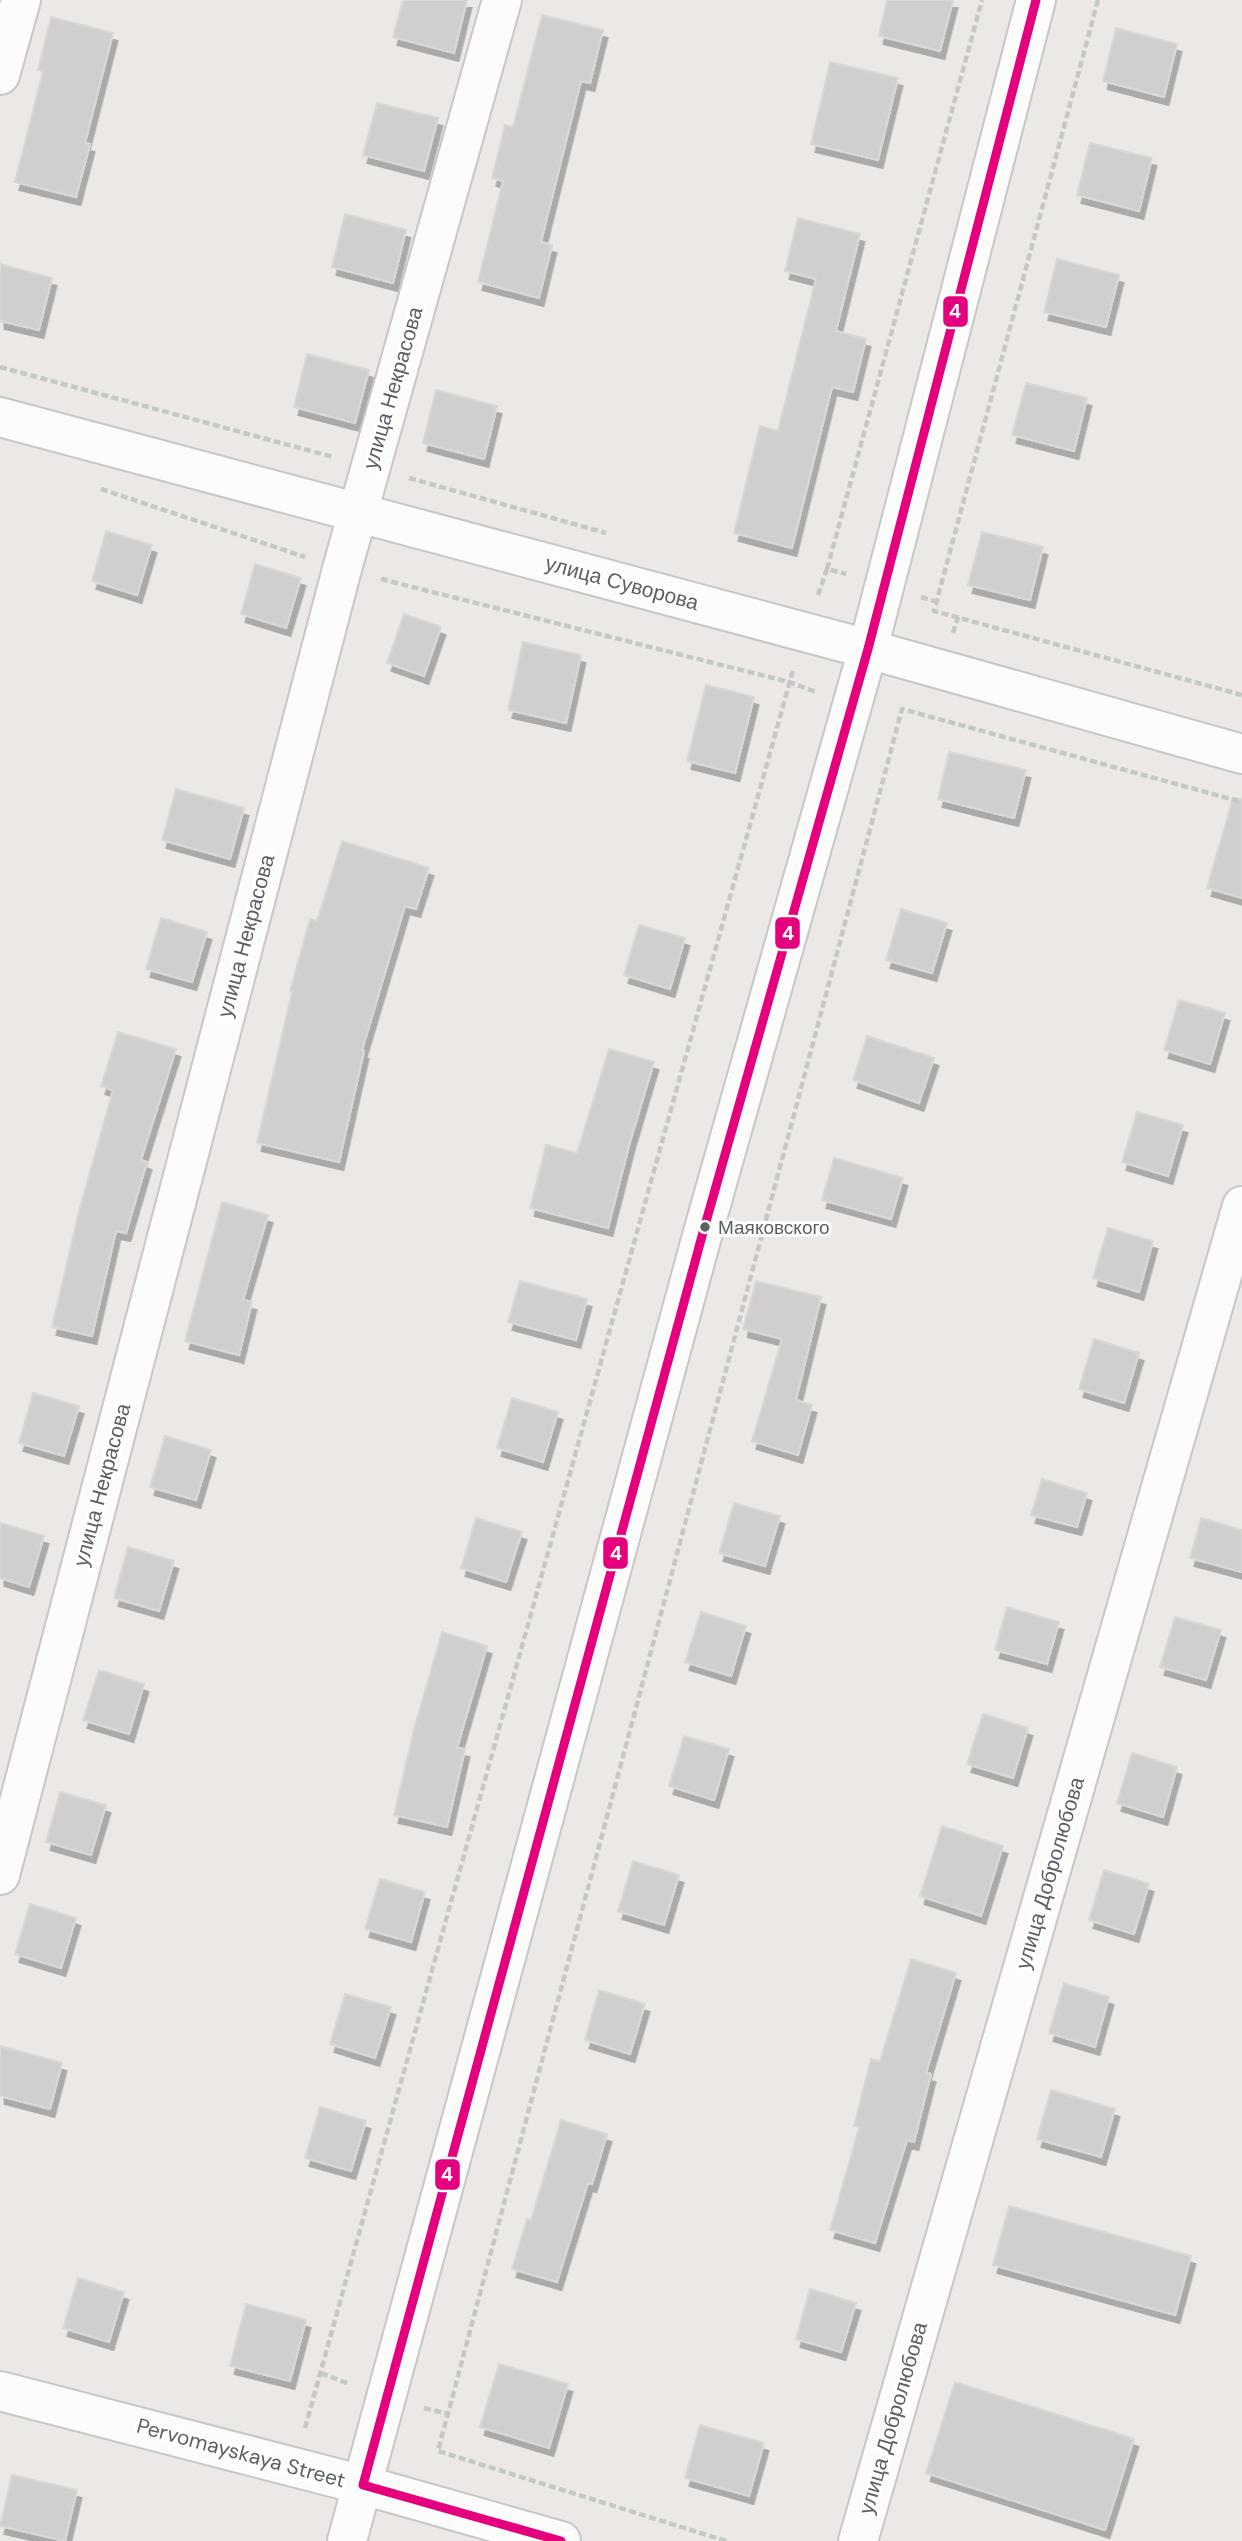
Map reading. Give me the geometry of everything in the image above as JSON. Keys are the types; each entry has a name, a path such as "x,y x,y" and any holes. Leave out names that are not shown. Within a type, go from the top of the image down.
{"street":[{"path":"0,75 21,0"},
{"name":"улица Некрасова","path":"0,1875 342,569 502,0"},
{"path":"347,2541 699,1248 885,586 1036,0"},
{"name":"улица Суворова","path":"0,417 867,649 1242,754"},
{"name":"улица Добролюбова","path":"858,2541 1242,1206"},
{"name":"Pervomayskaya Street","path":"0,2391 363,2485 561,2541"}],"path":[{"path":"295,2467 789,682 827,569 982,0"},
{"path":"1098,0 934,611 1242,695"},
{"path":"92,486 342,569 789,682 852,705 902,709 1242,802"},
{"path":"827,569 937,602"},
{"path":"726,2541 438,2451 902,709"}],"building":[{"path":"403,0 467,0 454,53 393,37"},
{"path":"887,0 953,0 940,51 879,36"},
{"path":"542,15 603,30 590,83 581,81 541,242 552,245 539,298 478,282 503,181 492,178 505,125 513,127"},
{"path":"51,17 113,33 85,143 90,144 76,197 15,182 43,71 38,70"},
{"path":"1116,28 1177,44 1164,97 1103,81"},
{"path":"830,62 898,78 878,160 811,144"},
{"path":"377,103 438,118 424,171 363,155"},
{"path":"1090,143 1152,158 1139,211 1077,195"},
{"path":"345,214 406,230 393,283 332,267"},
{"path":"798,218 860,234 836,331 866,339 853,392 832,387 792,548 734,533 760,426 778,431 816,279 785,271"},
{"path":"1057,259 1119,275 1106,327 1044,312"},
{"path":"0,264 52,278 39,330 0,321"},
{"path":"307,354 369,370 355,423 294,407"},
{"path":"1026,383 1087,398 1074,451 1012,435"},
{"path":"436,390 497,406 484,459 423,443"},
{"path":"106,531 152,545 137,595 92,581"},
{"path":"982,532 1043,547 1030,600 968,585"},
{"path":"255,564 301,578 286,628 241,614"},
{"path":"404,614 441,627 424,676 387,663"},
{"path":"523,642 581,655 566,723 508,710"},
{"path":"706,685 754,697 735,773 687,761"},
{"path":"949,752 1026,770 1014,818 938,799"},
{"path":"176,789 244,808 230,859 162,840"},
{"path":"1233,798 1242,799 1242,898 1207,888"},
{"path":"342,841 429,868 416,909 405,906 362,1050 364,1051 339,1162 257,1143 292,992 290,991 310,919 317,921"},
{"path":"901,909 947,923 932,973 886,960"},
{"path":"161,918 207,932 192,982 146,969"},
{"path":"639,925 685,938 670,989 624,975"},
{"path":"1179,1000 1225,1013 1210,1064 1164,1050"},
{"path":"118,1032 176,1049 141,1160 147,1162 126,1233 116,1231 92,1336 52,1327 79,1211 113,1090 101,1086"},
{"path":"867,1036 934,1058 919,1103 853,1080"},
{"path":"609,1049 654,1062 608,1228 530,1208 546,1145 577,1153"},
{"path":"1137,1112 1183,1125 1168,1176 1122,1162"},
{"path":"834,1158 903,1178 891,1219 822,1200"},
{"path":"222,1202 268,1215 243,1300 252,1302 239,1355 185,1341"},
{"path":"1108,1228 1153,1241 1139,1292 1093,1278"},
{"path":"520,1281 587,1299 576,1340 508,1322"},
{"path":"756,1281 821,1297 796,1400 812,1405 798,1455 752,1441 782,1339 743,1329"},
{"path":"1094,1339 1139,1353 1124,1403 1079,1389"},
{"path":"33,1393 79,1406 64,1456 19,1443"},
{"path":"512,1398 558,1412 543,1462 497,1448"},
{"path":"165,1436 211,1450 196,1500 150,1487"},
{"path":"1042,1479 1087,1493 1077,1527 1031,1515"},
{"path":"734,1503 780,1516 765,1566 719,1553"},
{"path":"476,1518 522,1532 506,1582 461,1568"},
{"path":"1201,1518 1242,1530 1242,1572 1190,1558"},
{"path":"0,1523 44,1536 29,1587 0,1578"},
{"path":"128,1547 174,1561 159,1611 114,1598"},
{"path":"1007,1607 1059,1622 1047,1664 995,1650"},
{"path":"701,1612 746,1626 731,1676 685,1662"},
{"path":"1175,1617 1221,1630 1206,1680 1160,1667"},
{"path":"442,1632 487,1646 457,1748 465,1749 447,1827 394,1815 414,1729"},
{"path":"99,1670 144,1684 129,1734 83,1720"},
{"path":"983,1714 1028,1728 1013,1778 967,1764"},
{"path":"684,1736 729,1749 714,1800 669,1786"},
{"path":"1132,1753 1177,1767 1163,1817 1117,1803"},
{"path":"60,1792 106,1805 91,1855 46,1842"},
{"path":"942,1826 1003,1846 981,1916 920,1896"},
{"path":"633,1861 679,1875 664,1925 618,1911"},
{"path":"1104,1870 1149,1884 1134,1934 1089,1920"},
{"path":"380,1879 425,1892 411,1942 365,1929"},
{"path":"30,1904 76,1918 61,1968 15,1954"},
{"path":"911,1959 956,1973 926,2073 931,2074 914,2142 907,2140 875,2243 830,2230 859,2127 854,2126 871,2059 880,2061"},
{"path":"1064,1983 1109,1997 1095,2047 1049,2033"},
{"path":"599,1990 645,2004 630,2054 585,2040"},
{"path":"345,1994 391,2007 375,2058 330,2044"},
{"path":"0,2046 62,2063 50,2109 0,2096"},
{"path":"1051,2090 1115,2109 1101,2157 1037,2139"},
{"path":"320,2107 366,2121 351,2171 305,2158"},
{"path":"561,2120 607,2134 592,2184 588,2183 557,2282 512,2269 527,2219 531,2220"},
{"path":"1009,2206 1191,2256 1175,2315 993,2265"},
{"path":"78,2278 124,2292 109,2342 63,2328"},
{"path":"810,2289 856,2303 841,2352 796,2339"},
{"path":"246,2304 306,2320 290,2381 230,2366"},
{"path":"499,2364 568,2384 549,2448 480,2427"},
{"path":"955,2382 1134,2439 1105,2530 926,2473"},
{"path":"700,2425 764,2443 749,2496 685,2478"},
{"path":"12,2475 77,2490 65,2541 0,2526"}],"transit line":[{"name":"4","path":"363,2485 702,1236 868,649 1036,0"},
{"name":"4","path":"363,2485 561,2541"}],"place":[{"name":"Маяковского","path":"705,1227"}]}
